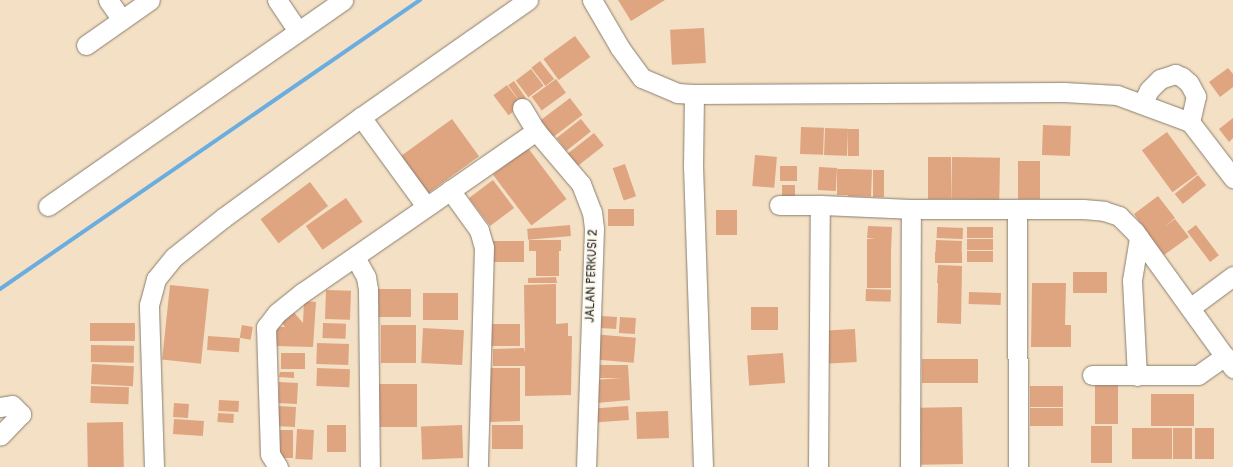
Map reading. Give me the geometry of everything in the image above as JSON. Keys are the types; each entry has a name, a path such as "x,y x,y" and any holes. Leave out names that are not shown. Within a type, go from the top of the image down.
{"street":[{"path":"108,0 122,20"},
{"path":"86,45 150,0"},
{"path":"277,0 298,31"},
{"path":"48,206 342,0"},
{"path":"154,467 149,305 156,279 174,258 223,218 361,117 528,0"},
{"path":"592,0 620,48 642,78 677,93 1089,93 1117,95 1143,102 1190,122 1233,178"},
{"path":"1143,102 1149,90 1160,79 1168,75 1182,77 1189,83 1196,96 1190,122"},
{"path":"694,94 693,167 702,467"},
{"name":"JALAN PERKUSI 2","path":"522,108 536,131 581,184 593,220 586,467"},
{"path":"361,117 426,206"},
{"path":"278,467 270,454 266,327 277,313 302,293 536,131"},
{"path":"450,190 479,230 484,248 478,467"},
{"path":"779,205 820,205 911,209 1104,211 1119,216 1139,238 1229,362 1198,375 1092,375"},
{"path":"818,467 820,205"},
{"path":"910,467 911,209"},
{"path":"1017,210 1018,467"},
{"path":"1137,376 1132,280 1139,238"},
{"path":"355,257 366,277 368,289 370,467"},
{"path":"1190,308 1233,276"},
{"path":"0,407 12,405 21,414 0,436"}],"building":[{"path":"618,0 665,0 631,21"},
{"path":"704,28 706,63 672,65 670,30"},
{"path":"575,36 590,57 559,80 543,59"},
{"path":"540,61 554,79 545,86 531,68"},
{"path":"1228,68 1233,74 1233,87 1220,97 1209,82"},
{"path":"531,69 544,86 528,97 516,80"},
{"path":"556,79 566,93 542,110 532,97"},
{"path":"514,81 526,98 520,102 508,85"},
{"path":"507,85 522,105 508,115 493,95"},
{"path":"570,98 583,115 548,141 536,124"},
{"path":"1233,118 1233,138 1229,142 1219,129"},
{"path":"452,119 479,156 423,197 396,160"},
{"path":"581,119 591,132 566,151 557,138"},
{"path":"1043,125 1071,126 1070,156 1042,155"},
{"path":"801,127 824,128 823,155 800,154"},
{"path":"825,128 848,129 847,156 824,155"},
{"path":"848,129 859,129 859,156 848,156"},
{"path":"1167,132 1198,174 1172,192 1142,150"},
{"path":"594,133 604,146 575,168 566,155"},
{"path":"528,148 567,199 531,226 493,174"},
{"path":"755,155 777,157 774,188 752,186"},
{"path":"928,157 951,157 951,199 928,199"},
{"path":"952,157 1000,158 999,200 951,199"},
{"path":"1018,161 1040,161 1040,199 1018,199"},
{"path":"625,164 636,196 624,200 613,168"},
{"path":"780,166 797,166 797,181 780,181"},
{"path":"819,167 837,168 836,191 818,190"},
{"path":"837,169 849,169 849,195 837,195"},
{"path":"849,169 872,170 871,197 848,196"},
{"path":"873,170 884,170 884,197 873,197"},
{"path":"1198,175 1206,185 1183,204 1175,194"},
{"path":"493,180 514,208 490,226 469,198"},
{"path":"310,182 328,206 279,243 260,219"},
{"path":"782,185 795,185 795,201 782,201"},
{"path":"1158,196 1175,218 1164,227 1175,219 1189,237 1164,255 1134,214"},
{"path":"346,198 363,222 322,250 306,226"},
{"path":"608,209 634,209 634,226 608,226"},
{"path":"716,210 737,210 737,235 716,235"},
{"path":"570,225 571,236 528,240 527,229"},
{"path":"1196,225 1219,255 1210,262 1187,232"},
{"path":"868,226 892,227 891,251 867,251 867,239 876,239 867,238"},
{"path":"937,227 963,228 963,239 937,238"},
{"path":"967,227 993,227 993,238 967,238"},
{"path":"967,239 993,239 993,250 967,250"},
{"path":"529,240 561,240 561,251 529,251"},
{"path":"936,240 962,241 962,253 936,252"},
{"path":"491,241 524,241 524,262 491,262"},
{"path":"536,251 559,251 559,276 536,276"},
{"path":"867,251 891,251 891,288 867,288"},
{"path":"967,251 993,251 993,262 967,262"},
{"path":"935,252 962,252 962,263 935,263"},
{"path":"938,265 962,266 961,324 937,323"},
{"path":"1073,272 1107,272 1107,293 1073,293"},
{"path":"556,277 557,283 528,283 528,278"},
{"path":"1032,283 1066,283 1065,325 1071,325 1071,347 1031,347"},
{"path":"556,284 556,324 568,323 568,336 572,336 571,395 525,396 525,366 493,366 493,349 524,348 525,353 524,285"},
{"path":"170,285 209,289 201,364 162,360"},
{"path":"375,289 411,289 411,317 375,317"},
{"path":"866,289 891,290 891,302 866,301"},
{"path":"326,290 351,291 350,320 325,319"},
{"path":"969,292 1001,293 1001,305 969,304"},
{"path":"423,293 458,293 458,320 423,320"},
{"path":"304,301 316,302 313,347 275,346 276,327 285,327 279,319 291,309 303,323"},
{"path":"751,307 778,307 778,330 751,330"},
{"path":"601,316 617,317 616,329 600,328"},
{"path":"620,317 636,318 635,334 619,333"},
{"path":"90,323 135,323 135,341 90,341"},
{"path":"323,323 346,324 345,339 322,338"},
{"path":"486,324 520,324 520,346 486,346"},
{"path":"242,325 253,327 251,340 240,338"},
{"path":"381,325 416,325 416,363 381,363"},
{"path":"423,328 464,330 462,365 421,363"},
{"path":"855,329 857,362 825,364 823,331"},
{"path":"592,334 636,338 634,363 590,359"},
{"path":"208,336 240,338 239,352 207,350"},
{"path":"317,343 349,344 348,365 316,364"},
{"path":"91,345 134,346 134,363 91,362"},
{"path":"281,353 305,353 305,369 281,369"},
{"path":"783,353 785,383 749,385 747,356"},
{"path":"922,359 978,359 978,383 922,383"},
{"path":"92,364 134,366 133,386 91,384"},
{"path":"600,365 628,365 630,400 596,403 594,380 622,378 600,378"},
{"path":"317,368 350,369 349,387 316,386"},
{"path":"484,368 520,368 520,421 490,422 490,388 484,388"},
{"path":"280,372 294,372 294,378 279,377"},
{"path":"279,382 298,383 297,404 278,403"},
{"path":"377,384 417,384 417,427 377,427"},
{"path":"1095,384 1118,384 1118,424 1095,424"},
{"path":"91,386 129,387 128,404 90,403"},
{"path":"1030,386 1063,386 1063,407 1030,407"},
{"path":"1151,394 1194,394 1194,426 1151,426"},
{"path":"219,400 239,401 238,412 218,411"},
{"path":"174,403 189,404 188,418 173,417"},
{"path":"277,406 296,407 295,427 276,426"},
{"path":"628,406 629,420 598,422 597,408"},
{"path":"962,407 963,464 921,465 920,408"},
{"path":"1030,408 1063,408 1063,426 1030,426"},
{"path":"668,411 669,438 637,439 636,412"},
{"path":"218,413 234,414 233,423 217,422"},
{"path":"174,419 204,421 203,436 173,434"},
{"path":"123,422 124,467 88,467 87,423"},
{"path":"327,425 346,425 346,452 327,452"},
{"path":"462,425 463,458 422,459 421,426"},
{"path":"492,425 523,425 523,449 492,449"},
{"path":"1091,426 1112,426 1112,463 1091,463"},
{"path":"1132,428 1172,428 1172,459 1132,459"},
{"path":"1173,428 1192,428 1192,459 1173,459"},
{"path":"1195,428 1214,428 1214,459 1195,459"},
{"path":"297,429 314,430 312,460 295,459"},
{"path":"280,430 293,430 293,458 280,458"}],"waterway":[{"path":"0,289 420,0"}]}
